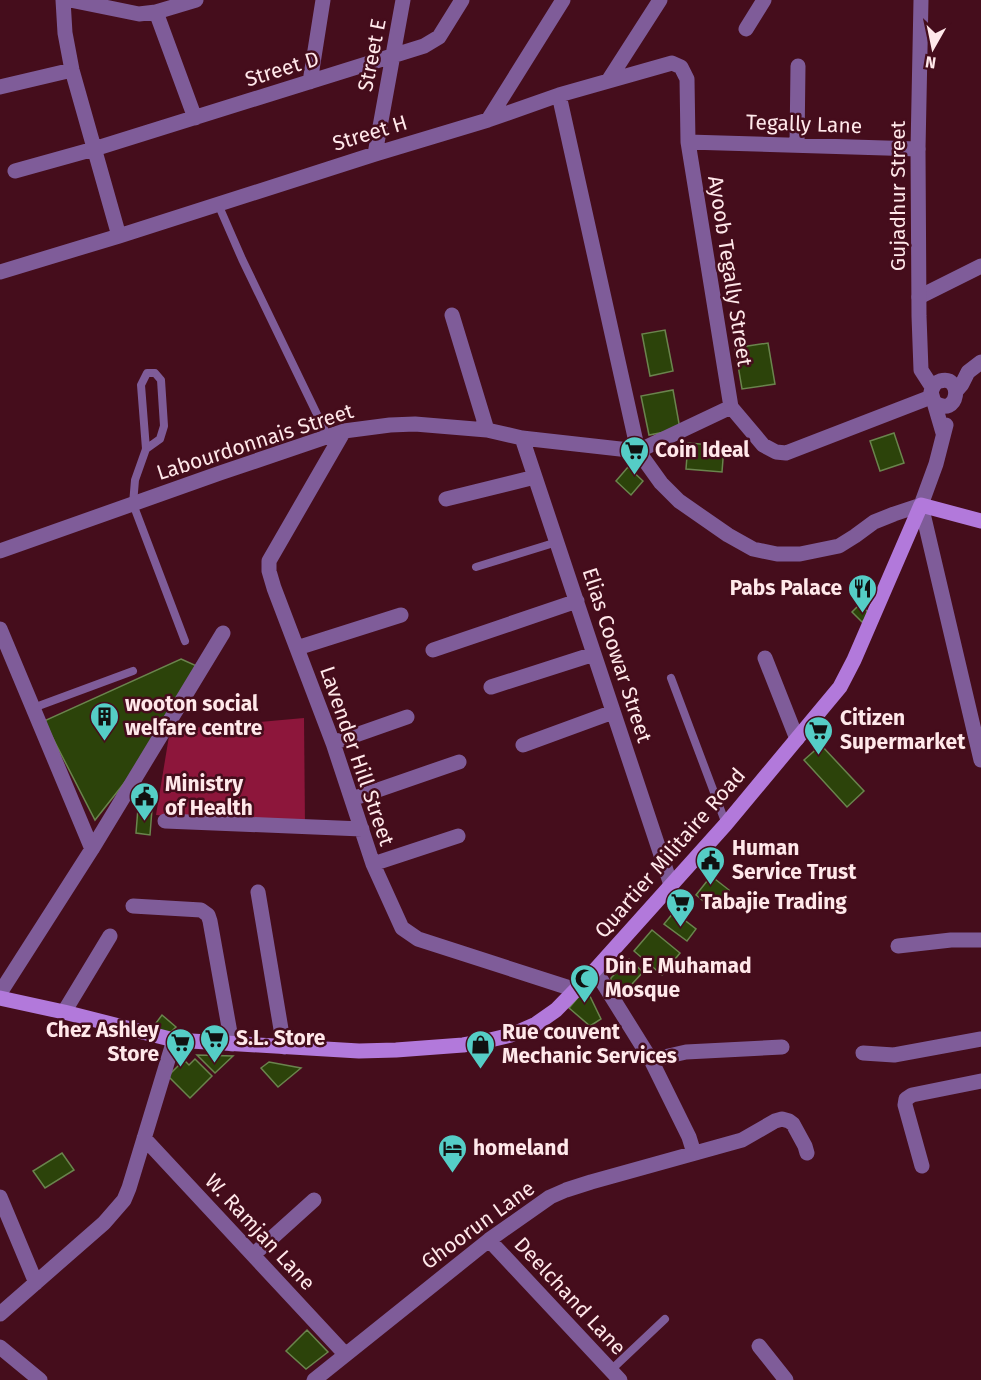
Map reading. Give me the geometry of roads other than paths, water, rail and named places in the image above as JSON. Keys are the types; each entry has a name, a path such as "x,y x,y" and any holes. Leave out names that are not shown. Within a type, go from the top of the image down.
{"main road":[{"path":"921,505 981,521"},
{"name":"Quartier Militaire Road","path":"0,998 174,1040 359,1052 463,1045 511,1035 536,1024 556,1010 595,970 726,824 840,687 855,660 921,505"}],"street":[{"path":"63,0 65,33 72,70 119,236"},
{"path":"70,0 140,7 156,12 196,0"},
{"path":"310,82 323,0"},
{"name":"Street E","path":"375,154 403,0"},
{"name":"Street D","path":"15,171 94,149 424,46 439,37 462,0"},
{"path":"488,120 563,0"},
{"path":"608,81 660,0"},
{"path":"746,29 764,0"},
{"name":"Gujadhur Street","path":"921,0 918,149 921,370 933,395"},
{"path":"156,12 195,118"},
{"name":"Street H","path":"0,272 488,120 559,95 672,63 681,68 687,79 688,142"},
{"path":"797,145 798,66"},
{"path":"0,87 72,70"},
{"path":"559,95 638,451 661,483 679,501 728,535 753,549 777,554 800,554 838,546 874,522 921,505 981,760"},
{"name":"Tegally Lane","path":"688,142 918,149"},
{"name":"Ayoob Tegally Street","path":"688,142 731,407"},
{"path":"919,297 981,266"},
{"path":"453,315 487,430"},
{"name":"Quartier Militaire Road","path":"921,505 936,464 955,396 968,372 981,362"},
{"path":"942,381 954,385 955,396 949,405 939,405 933,395 936,383 942,381"},
{"path":"638,451 731,407 763,445 776,452 786,453 933,395"},
{"name":"Quartier Militaire Road","path":"933,395 943,433"},
{"name":"Labourdonnais Street","path":"0,551 344,431 415,424 487,430 522,438 638,451"},
{"name":"Lavender Hill Street","path":"344,431 269,561 269,571 333,742 373,864 402,928 418,939 576,990"},
{"name":"Elias Coowar Street","path":"522,438 671,885"},
{"path":"446,499 535,477"},
{"path":"433,650 576,602"},
{"path":"297,648 401,615"},
{"path":"0,629 92,849"},
{"path":"0,993 92,849 223,633"},
{"path":"491,687 594,654"},
{"path":"765,658 797,739"},
{"path":"523,745 613,712"},
{"path":"333,742 407,717"},
{"path":"352,800 459,762"},
{"path":"165,821 362,829"},
{"path":"373,864 458,836"},
{"path":"258,892 284,1047"},
{"path":"133,906 201,910 208,915 232,1044"},
{"path":"64,1012 110,936"},
{"path":"898,946 951,940 981,940"},
{"path":"595,970 651,1060 689,1137 694,1153"},
{"path":"863,1053 894,1055 981,1039"},
{"path":"0,1314 104,1223 124,1200 174,1040"},
{"path":"651,1060 686,1052 782,1047"},
{"path":"922,1166 905,1105 906,1098 981,1081"},
{"name":"Ghoorun Lane","path":"318,1379 345,1354 489,1240 550,1197 566,1190 742,1140 782,1119 793,1124 807,1153"},
{"name":"W. Ramjan Lane","path":"144,1138 345,1354"},
{"path":"0,1197 36,1282"},
{"path":"253,1255 314,1200"},
{"name":"Deelchand Lane","path":"489,1240 616,1375"},
{"path":"759,1346 786,1380"},
{"path":"0,1347 40,1380"}],"lane":[{"path":"218,204 328,437"},
{"path":"146,449 160,439 164,426 160,380 155,374 147,373 141,385 146,449 135,480 133,504 185,641"},
{"path":"476,567 557,542"},
{"path":"33,708 133,671"},
{"path":"671,678 726,824"},
{"path":"616,1375 666,1319"}],"place":[{"name":"Coin Ideal","path":"634,476"},
{"name":"Pabs Palace","path":"863,614"},
{"name":"wooton social welfare centre","path":"104,742"},
{"name":"Citizen Supermarket","path":"819,756"},
{"name":"Ministry of Health","path":"144,822"},
{"name":"Human Service Trust","path":"711,886"},
{"name":"Tabajie Trading","path":"680,928"},
{"name":"Din E Muhamad Mosque","path":"584,1004"},
{"name":"S.L. Store","path":"215,1064"},
{"name":"Chez Ashley Store","path":"180,1068"},
{"name":"Rue couvent Mechanic Services","path":"481,1070"},
{"name":"homeland","path":"452,1174"}]}
